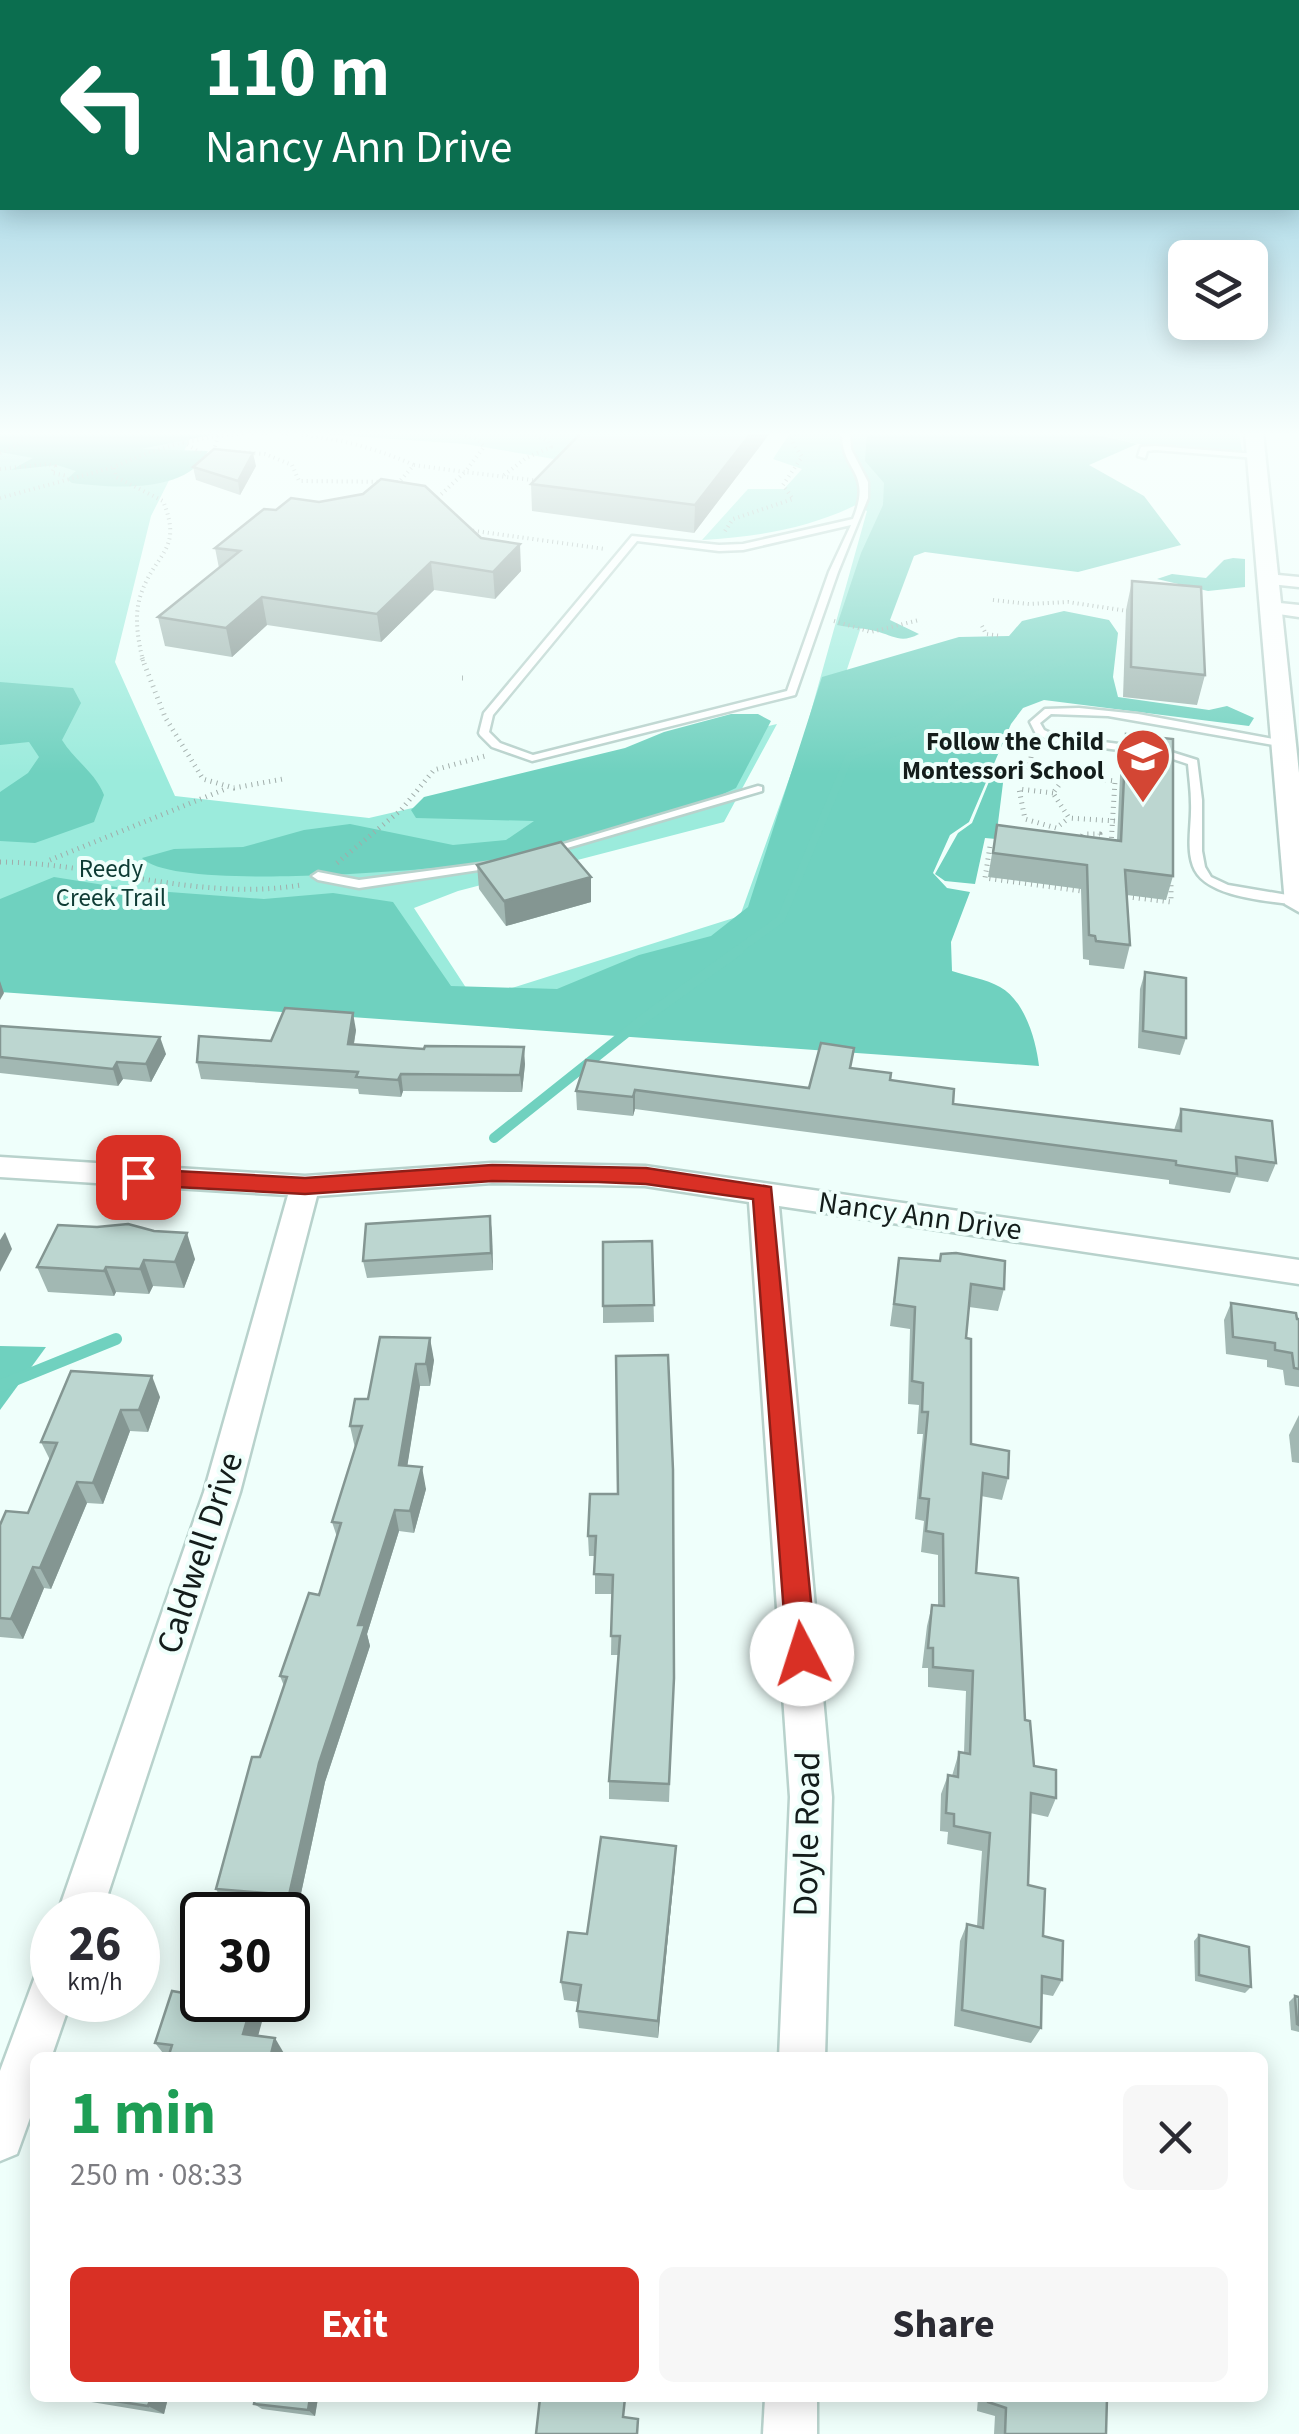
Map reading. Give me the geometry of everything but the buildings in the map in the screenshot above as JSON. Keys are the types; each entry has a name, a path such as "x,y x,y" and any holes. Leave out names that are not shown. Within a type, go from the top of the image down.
{"street":[{"path":"1264,547 1299,902"},
{"path":"1267,579 1299,582"},
{"path":"1270,608 1299,611"},
{"name":"Nancy Ann Drive","path":"0,1167 305,1186 492,1173 646,1176 1299,1272"},
{"name":"Caldwell Drive","path":"87,1892 222,1492 305,1186"},
{"name":"Doyle Road","path":"763,1193 810,1765 802,2052"},
{"path":"30,2052 41,2022"},
{"path":"0,2137 30,2052"},
{"path":"790,2434 791,2402"}],"lane":[{"path":"628,547 488,714 484,732 496,744 532,758 791,694 845,547"},
{"path":"707,547 746,547"},
{"path":"1285,744 1078,712 1049,711 1035,722 1040,732 1054,739 1165,752 1193,762 1196,869 1208,884 1228,892 1299,902"},
{"path":"532,855 758,789"},
{"path":"318,876 359,884 477,870 514,860"}],"path":[{"path":"167,547 143,582 138,634 156,702 196,771 207,783 229,788"},
{"path":"589,547 612,550"},
{"path":"1068,602 1070,595"},
{"path":"993,600 1029,604 1068,602 1150,614"},
{"path":"817,619 871,632 919,620"},
{"path":"982,626 986,634 1001,636"},
{"path":"1036,746 1032,745 1029,770 1115,780 1111,860"},
{"path":"0,862 46,862 248,890 291,888 318,876 401,810 434,770 493,753"},
{"path":"1053,793 1061,779 1070,775"},
{"path":"46,862 229,788 283,779"},
{"path":"1062,838 1056,828 1025,820 1024,802 1018,792 1023,788 1053,793 1070,818"},
{"path":"1056,828 1070,818 1130,822"},
{"path":"1086,847 1080,837 1098,832 1100,852 1094,852"},
{"path":"1008,849 990,846 985,878 1097,892"},
{"path":"1116,895 1172,902 1171,884"}],"green space":[{"name":"Reedy Creek Trail","path":"0,547 143,547 115,662 175,796 369,818 777,724 724,822 458,891 414,908 474,1000 740,916 803,740 857,547 888,547 725,1039 0,985"}],"shaded area":[{"path":"864,547 1175,547 1078,572 925,552 914,556 890,620 919,634 908,638 837,625"},
{"path":"1245,559 1245,587 1208,591 1157,579 1172,574 1206,578 1224,560"},
{"path":"1064,611 1109,620 1118,633 1113,677 1118,697 1209,710 1227,706 1254,718 1249,726 1044,700 1023,708 1011,724 969,822 950,835 933,873 947,888 970,892 951,942 952,971 989,982 1009,993 1028,1022 1039,1066 0,992 0,899 54,877 129,889 264,899 333,893 393,902 451,986 557,989 639,955 711,936 748,907 822,677 959,637 1009,636 1022,621"},
{"path":"0,682 73,688 81,703 62,740 104,795 94,822 35,843 0,841 0,792 28,773 39,757 29,742 0,745"},
{"path":"731,714 758,714 771,721 736,788 710,800 538,852 453,866 303,876 201,874 163,868 142,858 174,849 243,847 304,830 350,824 453,845 506,840 534,821 416,818 411,810 424,797 625,748 664,732"},
{"path":"995,767 1004,775 996,839 985,838 975,884 945,881 935,874 958,833 972,823"},
{"path":"0,1346 46,1347 0,1410"}],"waterway":[{"path":"735,952 781,919 849,757 911,735 967,699 1062,661"},
{"path":"494,1138 646,1017 739,950"},
{"path":"0,1386 116,1339"}],"place":[{"name":"Follow the Child Montessori School","path":"1143,805"}],"route":[{"path":"138,1177 305,1186 492,1173 598,1174 646,1176 763,1193 802,1654"}]}
